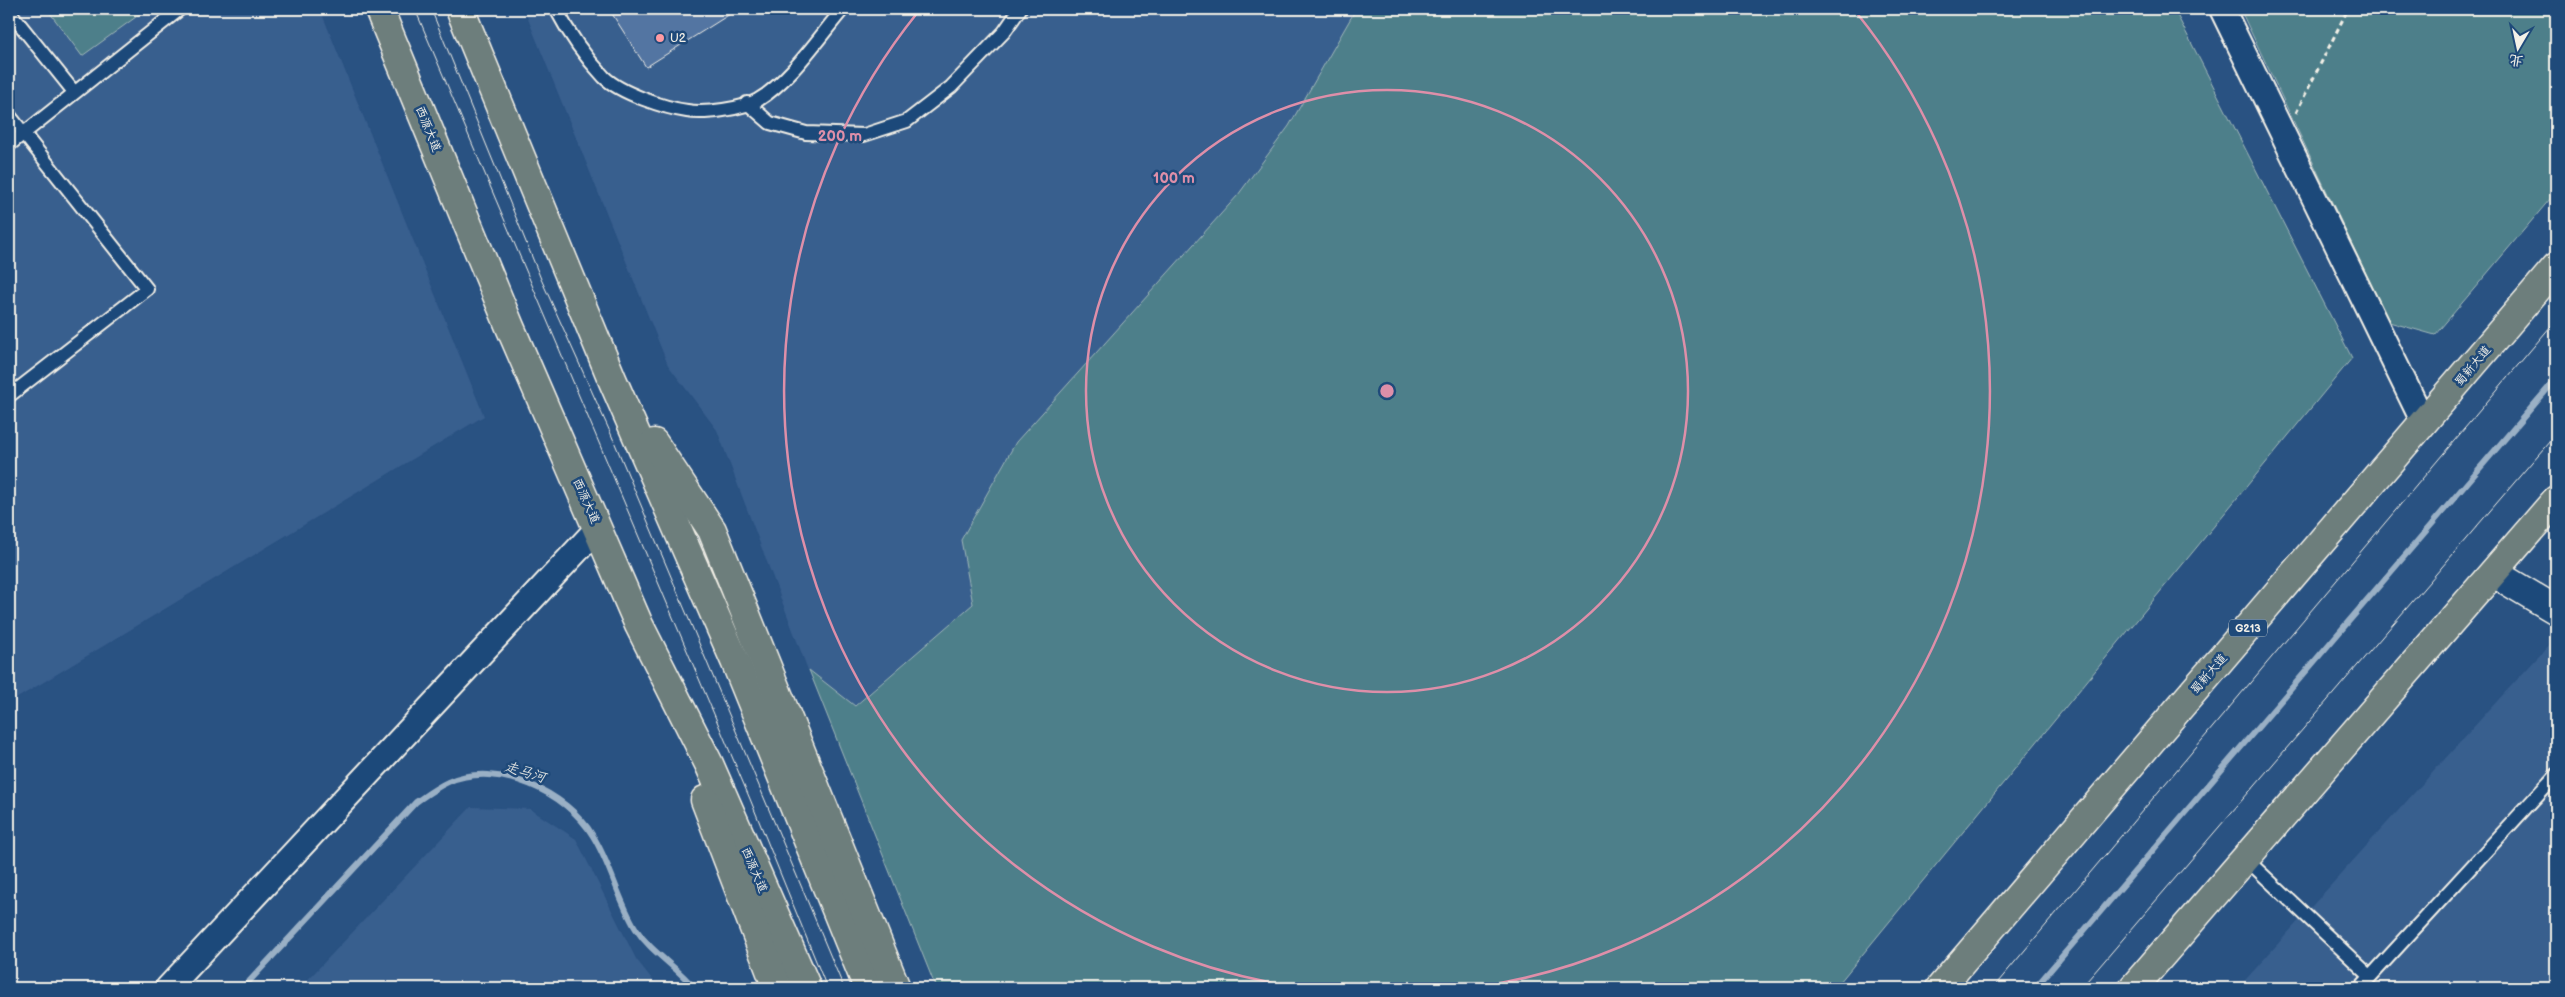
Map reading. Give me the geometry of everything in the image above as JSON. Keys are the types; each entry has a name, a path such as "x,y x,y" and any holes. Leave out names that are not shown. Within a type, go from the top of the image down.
{"main road":[{"name":"西源大道","path":"379,9 510,327 640,625 709,764 807,988"},
{"path":"460,9 612,379 735,661 868,988"},
{"name":"蜀新大道","path":"1940,988 2556,267"},
{"path":"612,379 712,530 896,988"},
{"path":"2134,988 2556,500"},
{"path":"640,625 777,988"}],"street":[{"path":"2222,9 2424,423"},
{"path":"168,988 598,528"},
{"path":"2494,573 2554,605"}],"lane":[{"path":"9,145 180,9"},
{"path":"556,9 580,47 605,78 639,97 688,111 720,111 757,100 785,77 843,9"},
{"path":"747,103 770,123 806,133 864,135 907,121 951,87 1004,32 1020,9"},
{"path":"9,11 74,92"},
{"path":"9,115 146,289 9,396"},
{"path":"2360,988 2556,775"},
{"path":"2246,859 2370,976"}],"path":[{"path":"2284,136 2348,9"}],"shaded area":[{"path":"9,9 320,9 484,416 9,703"},
{"path":"524,9 1356,9 1289,126 1238,195 1016,442 961,540 973,604 854,706 808,670 717,430 668,365"},
{"path":"2556,638 2556,988 2238,988 2499,699"},
{"path":"471,807 530,809 576,839 636,959 659,988 300,988"}],"green space":[{"path":"47,9 147,9 82,56"},
{"path":"1356,9 2174,9 2352,358 1835,988 936,988 809,670 855,706 973,604 961,540 1016,442 1238,195 1289,126"},
{"path":"2240,9 2556,9 2556,192 2435,335 2389,322"}],"building":[{"name":"U2","path":"609,9 738,9 646,67"}],"waterway":[{"path":"2035,988 2556,379"},
{"name":"走马河","path":"243,988 416,802 448,782 468,776 488,775 530,784 549,794 581,820 599,847 624,906 642,938 694,988"}],"tram line":[{"path":"415,9 750,799 827,988"},
{"path":"431,9 541,279 611,434 844,988"},
{"path":"1993,988 2556,320"},
{"path":"2081,988 2556,434"}],"place":[{"name":"U2","path":"660,38"}]}
